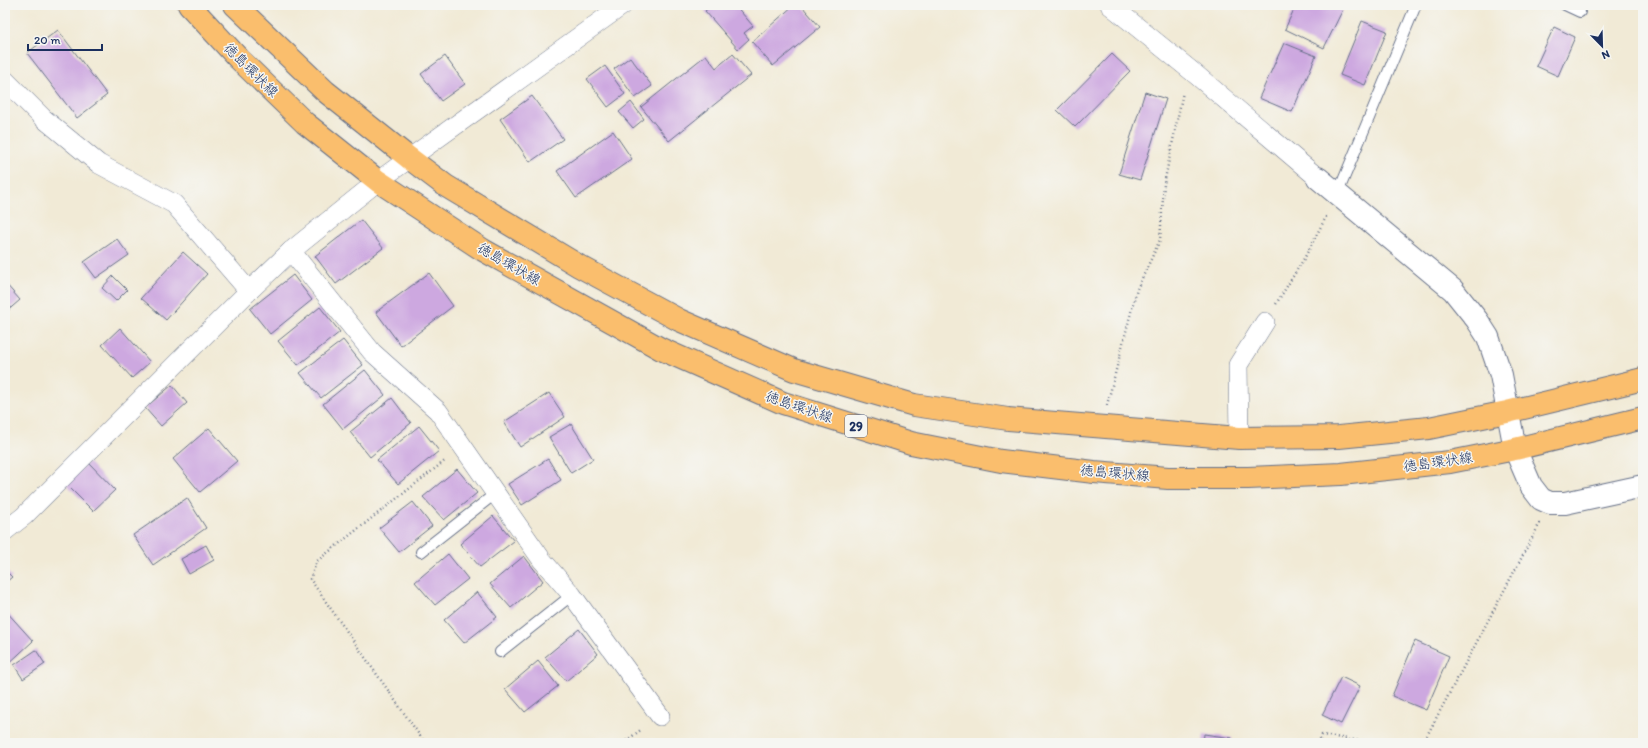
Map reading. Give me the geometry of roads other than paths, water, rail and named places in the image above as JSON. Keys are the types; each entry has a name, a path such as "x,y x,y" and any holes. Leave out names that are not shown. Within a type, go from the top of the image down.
{"main road":[{"name":"徳島環状線","path":"189,5 239,59 305,123 378,181 483,250 661,350 783,403 911,443 1001,461 1094,472 1168,478 1248,478 1341,474 1450,462 1515,449 1643,418"},
{"path":"235,5 325,91 408,158 446,186 586,270 679,320 794,370 914,405 1008,419 1239,438 1339,437 1429,428 1507,412 1643,379"}],"street":[{"path":"5,531 24,516 291,251 408,158 623,5"},
{"path":"1110,5 1188,68 1453,290 1478,320 1488,337 1501,375 1515,449 1531,486 1541,498 1550,503 1565,503 1643,486"},
{"path":"5,80 43,118 99,164 174,204 249,291"},
{"path":"291,251 372,352 438,411 542,560 572,595 660,716"},
{"path":"1239,438 1238,365 1265,322"}],"lane":[{"path":"1338,195 1416,5"},
{"path":"1565,5 1580,12"},
{"path":"420,552 496,493"},
{"path":"500,652 572,595"}]}
